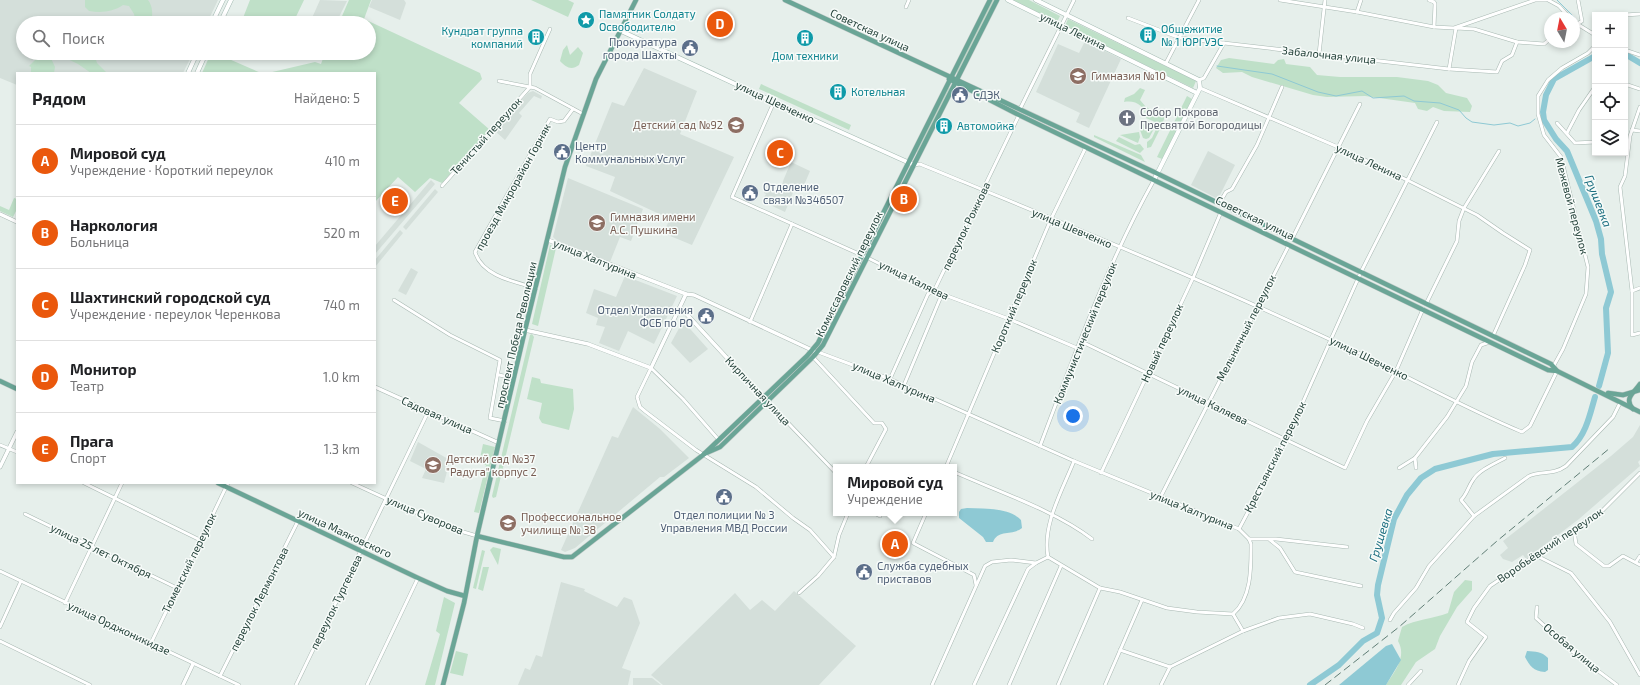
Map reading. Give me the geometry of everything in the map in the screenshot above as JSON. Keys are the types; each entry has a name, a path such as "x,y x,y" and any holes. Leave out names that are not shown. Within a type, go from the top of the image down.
{"main road":[{"path":"215,16 223,0"},
{"path":"223,16 231,0"},
{"name":"проспект Победа Революции","path":"443,685 465,596 477,536 525,330 565,167 596,79 636,0"},
{"name":"Советская улица","path":"785,0 1158,174 1292,239 1423,309 1548,370 1555,369"},
{"name":"Комиссаровский переулок","path":"703,455 720,447 814,357 823,345 909,163 990,0"},
{"name":"Комиссаровский переулок","path":"477,536 564,557 572,557 703,455 818,343 914,164 952,79 997,0"},
{"name":"улица Ленина","path":"1008,0 1062,25 1198,93"},
{"name":"улица Ленина","path":"1036,0 1199,80"},
{"name":"улица Шевченко","path":"621,30 774,102 914,164"},
{"path":"188,72 194,60"},
{"path":"197,72 203,60"},
{"name":"Советская улица","path":"952,79 1019,115 1154,180 1289,244 1426,304 1493,336 1638,411"},
{"path":"1198,93 1200,88 1199,80"},
{"name":"Коммунистический переулок","path":"1154,180 1198,93"},
{"path":"0,381 16,389"},
{"path":"1638,411 1629,402 1629,398 1640,384"},
{"name":"Советская улица","path":"1600,392 1619,396 1640,390"},
{"name":"улица Маяковского","path":"227,485 298,521 418,578 447,591 465,596"}],"street":[{"path":"906,7 909,0"},
{"path":"1020,109 1074,0"},
{"path":"1166,64 1199,0"},
{"path":"1280,0 1358,12 1434,27 1474,29 1495,37 1518,42 1544,44"},
{"path":"1320,54 1325,0"},
{"path":"1358,12 1360,0"},
{"path":"1429,0 1435,4 1434,27"},
{"path":"1456,28 1535,0 1547,0 1559,6 1564,12"},
{"path":"1578,0 1582,21 1580,22"},
{"path":"1628,15 1640,14"},
{"name":"Забалочная улица","path":"1128,18 1180,38 1450,69 1497,72 1502,61 1512,55 1518,42"},
{"path":"1580,27 1592,33"},
{"path":"1450,69 1456,28"},
{"path":"530,87 530,74 550,29"},
{"path":"1199,80 1204,78 1224,43"},
{"name":"Межевой переулок","path":"1522,432 1530,426 1586,294 1588,267 1562,157 1544,134 1538,114 1538,96 1548,80 1562,68 1588,53 1593,48"},
{"path":"1628,51 1640,56"},
{"path":"500,81 530,87 584,114"},
{"path":"1628,85 1640,89"},
{"name":"Тенистый переулок","path":"442,186 530,87"},
{"path":"1220,204 1226,192 1232,189 1256,145 1282,87"},
{"name":"улица Ленина","path":"1200,88 1338,147 1407,180 1477,215 1530,250 1525,265 1493,336"},
{"path":"1567,133 1579,110 1592,91"},
{"name":"улица Каляева","path":"774,102 732,197 864,256 934,291 1009,319 1077,348"},
{"path":"1292,239 1360,104"},
{"path":"1640,107 1630,136 1625,176 1620,188 1632,291 1632,335 1640,333"},
{"name":"проезд Микрорайон Горняк","path":"536,288 491,272 480,264 475,252 550,119 558,122 564,121 573,109"},
{"name":"переулок Рожкова","path":"890,379 928,294 934,291 1019,115"},
{"name":"Крестьянский переулок","path":"1239,529 1286,440 1360,275 1437,122"},
{"path":"1557,123 1575,143 1592,142"},
{"path":"1632,130 1640,131"},
{"name":"Короткий переулок","path":"947,464 1051,219 1086,147"},
{"path":"1426,304 1457,241 1459,221 1464,208 1500,151"},
{"name":"улица Шевченко","path":"914,164 920,164 984,190 1193,278 1331,340 1522,432"},
{"name":"Коммунистический переулок","path":"1040,446 1080,341 1120,248 1154,180"},
{"name":"Новый переулок","path":"1101,473 1193,278 1222,212"},
{"path":"0,214 16,222"},
{"path":"750,322 792,224"},
{"name":"улица Халтурина","path":"548,240 686,294 694,295 811,350 890,379 1101,473 1239,529"},
{"name":"Мельничный переулок","path":"1160,498 1289,244"},
{"path":"1632,291 1640,288"},
{"path":"686,294 681,308 638,392 637,397 640,407 703,455 756,486 793,518 810,530 834,557"},
{"path":"904,385 942,294"},
{"path":"394,300 450,335 500,360 499,375 490,418 504,421"},
{"name":"Кирпичная улица","path":"681,308 833,470"},
{"path":"1396,371 1423,309"},
{"path":"525,330 588,344 651,368 683,399 718,439"},
{"name":"улица Каляева","path":"1080,341 1345,468 1367,421 1396,371"},
{"path":"1399,468 1415,458 1447,417 1466,386 1472,362 1481,345 1491,342"},
{"path":"814,357 859,408 874,423 882,423 886,429 868,464"},
{"path":"499,375 514,378"},
{"name":"Садовая улица","path":"376,387 499,443"},
{"path":"1390,620 1394,613 1416,588 1429,566 1474,516 1534,473 1544,474 1559,471 1566,466 1613,417 1620,403"},
{"name":"переулок Тургенева","path":"296,685 428,412"},
{"path":"0,467 16,434"},
{"path":"0,445 16,452"},
{"path":"1415,458 1416,468"},
{"path":"1474,516 1461,500 1466,496 1473,479 1485,469 1505,458"},
{"path":"1074,461 1052,515 1046,540 1048,557 1100,588 1167,608 1197,612 1233,614 1239,609 1250,580 1251,544 1249,539 1239,529"},
{"path":"957,473 1052,515 1081,530 1092,539"},
{"name":"Воробьёвский переулок","path":"1458,685 1469,661 1486,637 1467,622 1474,608 1490,586 1537,556 1603,510 1640,473"},
{"path":"86,484 200,540"},
{"path":"65,603 122,484"},
{"name":"улица Суворова","path":"354,484 450,528 477,536"},
{"name":"Тюменский переулок","path":"151,644 227,485"},
{"name":"улица 25 лет Октября","path":"25,514 177,588"},
{"path":"799,593 818,576 834,557 839,535 847,516"},
{"path":"925,516 913,543 974,575 976,586"},
{"name":"переулок Лермонтова","path":"220,676 298,521"},
{"path":"1574,530 1576,544 1604,566 1609,566 1623,556 1640,565"},
{"path":"1249,539 1276,539 1347,547"},
{"path":"1270,540 1280,548 1295,572 1360,586"},
{"path":"1537,556 1571,573 1610,622 1640,674"},
{"path":"1636,562 1640,556"},
{"path":"974,685 1028,569 1048,557"},
{"path":"932,685 985,566 992,562 1011,560 1036,563"},
{"path":"1009,685 1061,566"},
{"name":"улица Орджоникидзе","path":"0,571 239,685"},
{"path":"367,685 418,578"},
{"path":"0,628 21,581"},
{"path":"1058,685 1100,588"},
{"path":"1105,685 1142,600"},
{"name":"Особая улица","path":"1537,607 1536,618 1552,634 1617,685"},
{"path":"1233,614 1243,631"},
{"path":"1161,685 1170,667 1243,631 1279,618 1310,614 1354,624 1363,628"},
{"path":"0,641 90,685"},
{"path":"1120,650 1170,667"},
{"path":"183,685 193,664"},
{"path":"1408,685 1421,671"}],"shaded area":[{"path":"0,0 218,0 210,16 16,16 16,60 190,60 184,72 16,72 16,85 0,78"},
{"path":"320,0 347,1 340,16 313,16"},
{"path":"372,0 404,0 406,3 400,20 369,7"},
{"name":"Гимназия №10","path":"1085,41 1121,59 1089,128 1076,122 1080,113 1036,92 1058,44 1079,53"},
{"path":"644,68 697,91 680,134 734,157 692,245 663,233 670,219 610,191 615,177 586,166 612,102 624,106"},
{"path":"533,91 542,96 541,99 534,96 519,113 522,116 505,140 495,131 519,106 518,104 528,93"},
{"name":"Детский сад №92","path":"731,118 744,124 741,131 728,125"},
{"path":"1208,151 1235,165 1218,199 1191,185"},
{"path":"791,162 810,171 802,190 798,188 794,190 785,212 762,201 766,194 764,193 766,188 775,192 776,190 781,192 783,181"},
{"name":"Гимназия имени А.С. Пушкина","path":"568,178 643,209 631,241 620,237 610,262 558,242 553,237"},
{"path":"431,180 435,184 376,253 376,245"},
{"path":"435,189 438,192 406,230 403,227"},
{"path":"400,230 403,233 376,266 376,259"},
{"path":"411,268 418,272 406,295 398,291"},
{"path":"625,276 677,296 654,344 628,331 619,351 599,343 605,327 596,325 598,318 586,313 594,289 616,297"},
{"path":"683,321 708,349 690,363 671,343"},
{"path":"633,407 660,429 689,458 664,477 660,477 575,548 565,552 561,550 612,436 618,438"},
{"path":"1640,425 1640,460 1638,462 1640,466 1579,519 1526,559 1523,555 1512,562 1503,559 1500,555 1508,548 1503,541 1611,456 1633,437"},
{"name":"Детский сад №37 \"Радуга\" корпус 2","path":"418,442 450,460 444,483 422,478 426,469 410,461"},
{"path":"561,582 585,589 584,591 617,607 624,597 632,600 640,623 622,668 631,671 628,685 518,685 525,668 530,670 536,655 542,657"},
{"path":"794,591 856,646 819,685 663,685 651,675 735,593 750,610 762,600 775,611"},
{"path":"633,678 652,678 661,685 633,685"}],"green space":[{"path":"85,0 148,0 151,5 152,16 134,16 129,6 123,5 115,9 98,12 89,11 85,7"},
{"path":"250,0 304,0 296,16 244,16"},
{"path":"349,0 371,0 365,16 342,16"},
{"path":"531,0 568,0 574,3 568,17"},
{"path":"992,0 995,0 958,73 956,72"},
{"path":"1013,0 1029,0 1060,16 1057,22"},
{"path":"1068,19 1196,81 1193,88 1065,26"},
{"path":"376,25 480,73 482,79 459,103 490,130 442,183 430,178 415,192 398,177 376,201 376,72 272,72 315,62 321,64 322,60 376,60"},
{"path":"567,45 570,55 578,47 583,53 579,65 574,68 567,66 560,61 563,50"},
{"path":"1229,58 1274,64 1278,60 1284,59 1286,64 1310,67 1317,75 1340,77 1397,77 1428,81 1438,85 1446,93 1467,98 1472,106 1470,112 1444,111 1433,107 1427,111 1418,109 1415,103 1365,96 1327,97 1313,95 1252,77 1242,72 1223,73 1216,68 1221,60"},
{"path":"35,60 52,60 55,67 54,72 31,72 31,67 29,66"},
{"path":"70,60 96,60 97,63 106,72 90,72"},
{"path":"208,60 231,60 259,72 202,72"},
{"path":"761,84 851,125 849,130 759,89"},
{"path":"948,87 950,88 918,153 916,152"},
{"path":"1140,88 1145,90 1140,100 1146,107 1165,116 1162,125 1146,118 1142,107 1136,103 1124,102 1125,98 1134,94"},
{"path":"1187,96 1192,99 1162,159 1157,157"},
{"path":"1146,120 1156,125 1149,138 1146,139 1143,138 1140,130"},
{"path":"1158,125 1161,127 1151,147 1147,148 1147,142 1152,138"},
{"path":"1139,132 1140,137 1138,143 1120,135"},
{"path":"1094,135 1141,155 1145,162 1094,137"},
{"path":"1119,137 1135,145 1140,144 1144,149 1140,153 1116,141"},
{"path":"14,198 16,199 16,211 13,217 0,211 0,206 9,210"},
{"path":"550,245 556,248 538,326 532,324"},
{"path":"532,334 534,337 496,497 493,498 492,496 530,335"},
{"path":"532,377 540,379 541,383 573,389 574,409 569,430 542,423 539,418 542,403 527,399"},
{"path":"483,444 495,447 479,513 474,512 486,465 479,463"},
{"path":"493,547 501,549 498,565 490,550"},
{"path":"482,550 485,551 476,589 473,588"},
{"path":"483,567 489,567 483,591 478,589"},
{"path":"1465,580 1472,581 1472,590 1457,607 1440,636 1435,649 1416,662 1401,685 1386,685 1401,658 1398,641 1402,627 1413,622 1448,613 1454,592"},
{"path":"444,597 455,603 435,685 425,685 440,634 436,631"},
{"path":"456,651 468,654 463,676 450,673"}],"water":[{"path":"961,509 989,509 1010,513 1021,520 1022,528 1014,532 998,535 993,542 986,542 983,537 959,518 959,512"},
{"path":"1392,644 1401,660 1386,685 1339,685 1386,646"},
{"path":"1527,651 1541,653 1548,658 1548,670 1545,672 1532,668 1525,657"}],"waterway":[{"path":"1557,0 1569,12"},
{"name":"Грушевка","path":"1628,56 1640,63"},
{"name":"Грушевка","path":"1592,58 1554,79 1546,95 1543,112 1544,120 1556,139 1567,151 1596,221 1601,239 1602,254 1611,292 1606,308 1608,353 1599,386"},
{"path":"1217,66 1272,74 1318,92 1336,96 1362,91 1373,98 1404,96 1414,101 1440,103 1459,110 1472,122 1494,125 1510,123 1518,126 1530,123 1535,119"},
{"name":"Грушевка","path":"1310,685 1339,665 1363,641 1377,633 1382,618 1377,595 1378,585 1394,519 1407,495 1421,478 1435,469 1493,454 1572,447 1581,437 1595,397"}],"railway":[{"path":"1325,685 1399,627 1497,541 1610,448"}],"place":[{"name":"Памятник Солдату Освободителю","path":"586,20"},
{"name":"Монитор","path":"720,24"},
{"name":"Общежитие № 1 ЮРГУЭС","path":"1148,35"},
{"name":"Кундрат группа компаний","path":"536,37"},
{"name":"Дом техники","path":"805,38"},
{"name":"Прокуратура города Шахты","path":"690,48"},
{"name":"Гимназия №10","path":"1078,76"},
{"name":"Котельная","path":"838,92"},
{"name":"СДЭК","path":"960,95"},
{"name":"Собор Покрова Пресвятой Богородицы","path":"1127,118"},
{"name":"Детский сад №92","path":"736,125"},
{"name":"Автомойка","path":"944,126"},
{"name":"Центр Коммунальных Услуг","path":"562,152"},
{"name":"Шахтинский городской суд","path":"780,153"},
{"name":"Отделение связи №346507","path":"750,193"},
{"name":"Наркология","path":"904,199"},
{"name":"Прага","path":"395,201"},
{"name":"Гимназия имени А.С. Пушкина","path":"597,223"},
{"name":"Отдел Управления ФСБ по РО","path":"706,316"},
{"name":"Детский сад №37 \"Радуга\" корпус 2","path":"433,465"},
{"name":"Отдел полиции № 3 Управления МВД России","path":"724,497"},
{"name":"Профессиональное училище № 38","path":"508,523"},
{"name":"Мировой суд","path":"895,544"},
{"name":"Служба судебных приставов","path":"864,572"}]}
